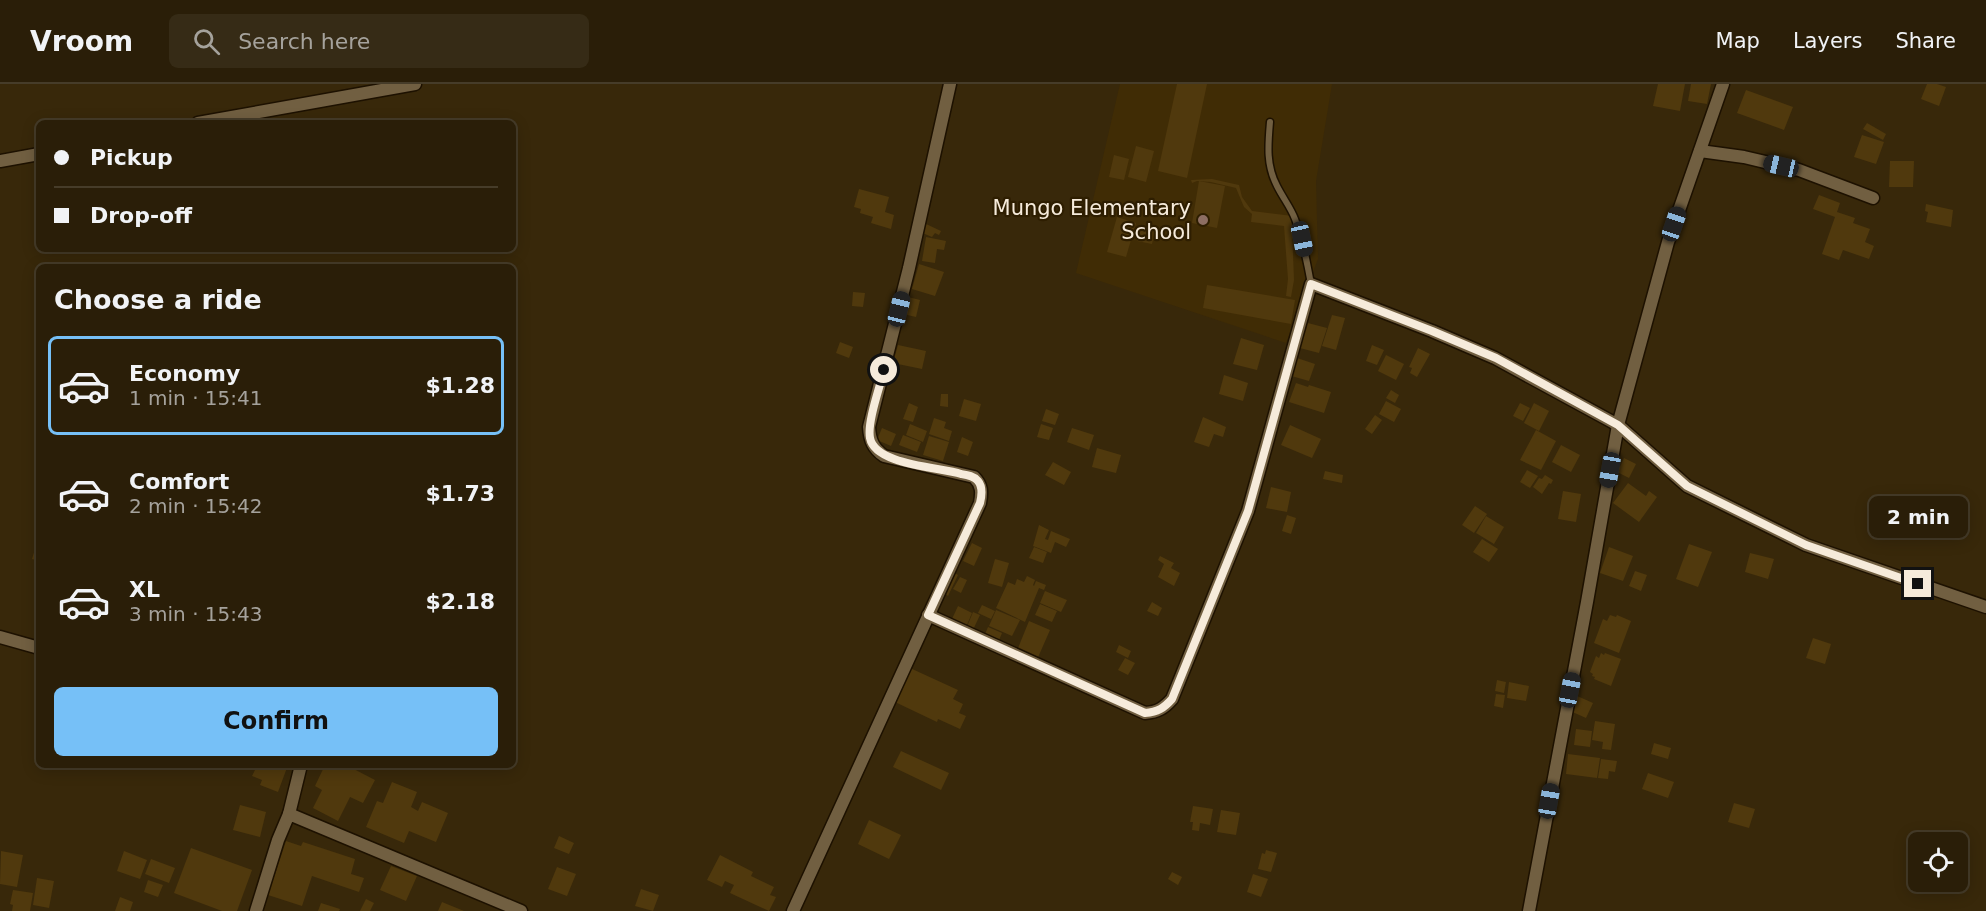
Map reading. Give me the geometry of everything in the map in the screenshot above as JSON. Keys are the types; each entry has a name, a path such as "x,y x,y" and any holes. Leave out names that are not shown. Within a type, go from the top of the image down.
{"street":[{"path":"215,120 415,84"},
{"path":"793,911 980,503 982,493 980,483 974,477 884,456 876,450 870,440 869,427 909,268 950,84"},
{"path":"1529,911 1618,425 1668,242 1723,84"},
{"path":"1700,151 1743,157 1799,170 1873,198"},
{"path":"0,161 36,155"},
{"path":"928,615 1145,713 1156,712 1164,708 1172,699 1248,511 1311,284 1496,358 1618,425 1687,486 1806,545 1986,608"},
{"path":"0,636 36,647"},
{"path":"256,911 278,840 289,814 300,768"},
{"path":"289,814 521,911"}],"lane":[{"path":"1270,122 1267,153 1270,169 1276,185 1295,218 1302,239 1311,284"}],"shaded area":[{"name":"Mungo Elementary School","path":"1120,84 1332,84 1316,181 1318,259 1286,343 1076,273"}],"building":[{"path":"1177,84 1207,84 1187,178 1158,171"},
{"path":"1658,84 1685,84 1680,111 1653,106"},
{"path":"1691,84 1711,84 1707,104 1688,101"},
{"path":"1927,84 1946,87 1939,106 1921,99"},
{"path":"1746,90 1793,107 1784,130 1737,113"},
{"path":"1867,123 1886,134 1883,140 1863,129"},
{"path":"1862,135 1884,142 1876,164 1854,157"},
{"path":"1136,146 1154,151 1146,182 1128,177"},
{"path":"1114,155 1129,159 1124,180 1109,177"},
{"path":"1890,161 1914,161 1913,187 1889,187"},
{"path":"1212,179 1239,185 1242,197 1252,211 1293,216 1294,280 1291,297 1286,296 1288,279 1284,226 1251,222 1252,214 1244,207 1236,188 1211,182 1192,183 1191,180"},
{"path":"1199,181 1225,186 1217,228 1192,223"},
{"path":"859,189 889,197 885,212 894,215 891,229 871,223 873,217 860,213 861,209 854,207"},
{"path":"1819,195 1840,203 1837,212 1855,218 1853,223 1870,229 1865,242 1874,246 1869,259 1843,250 1839,260 1822,254 1835,217 1813,209"},
{"path":"1926,204 1953,210 1951,227 1926,222 1928,212 1925,211"},
{"path":"1117,217 1136,223 1126,257 1107,252"},
{"path":"924,223 941,231 939,235 935,233 932,237 920,232"},
{"path":"1140,226 1155,230 1152,244 1137,241"},
{"path":"926,237 946,241 944,250 937,249 935,263 922,261"},
{"path":"919,264 944,272 935,296 912,289"},
{"path":"1207,285 1295,300 1291,324 1203,308"},
{"path":"853,292 865,293 863,307 852,306"},
{"path":"908,297 920,300 916,317 903,314"},
{"path":"1332,315 1345,318 1336,350 1322,346"},
{"path":"1304,322 1327,328 1319,353 1296,347"},
{"path":"1241,338 1264,345 1257,370 1233,364"},
{"path":"840,342 853,347 849,358 836,353"},
{"path":"898,345 926,351 922,369 893,363"},
{"path":"1372,345 1384,350 1377,365 1366,361"},
{"path":"1418,348 1430,354 1417,377 1410,373 1412,368 1409,367"},
{"path":"1386,355 1404,364 1396,380 1378,371"},
{"path":"1294,357 1315,364 1309,381 1288,375"},
{"path":"1224,375 1248,383 1243,401 1219,394"},
{"path":"1296,383 1331,392 1324,413 1289,402"},
{"path":"1391,390 1399,395 1395,403 1386,398"},
{"path":"941,394 948,394 948,407 940,406"},
{"path":"964,399 981,404 976,421 959,416"},
{"path":"1386,401 1401,409 1394,422 1379,414"},
{"path":"909,403 918,407 913,422 903,419"},
{"path":"1520,403 1530,408 1523,421 1513,416"},
{"path":"1534,403 1549,411 1539,431 1524,423"},
{"path":"1046,409 1059,414 1055,425 1042,421"},
{"path":"1375,415 1382,420 1372,434 1365,429"},
{"path":"1203,417 1226,427 1223,437 1214,434 1209,447 1194,442"},
{"path":"934,418 946,422 944,428 952,431 949,441 929,434"},
{"path":"910,424 927,431 923,442 906,435"},
{"path":"1041,424 1053,428 1049,440 1037,437"},
{"path":"1290,425 1321,439 1312,458 1281,445"},
{"path":"882,428 896,434 891,446 877,440"},
{"path":"1072,428 1094,435 1089,450 1067,442"},
{"path":"1536,430 1556,441 1541,470 1520,460"},
{"path":"903,435 921,442 917,452 899,445"},
{"path":"929,436 949,442 943,461 923,455"},
{"path":"962,437 973,442 968,456 957,452"},
{"path":"1561,445 1580,455 1571,472 1552,462"},
{"path":"1097,448 1121,455 1116,473 1092,467"},
{"path":"1624,458 1636,464 1629,478 1617,472"},
{"path":"1053,462 1071,472 1064,485 1045,475"},
{"path":"1527,470 1538,476 1530,488 1520,482"},
{"path":"1325,471 1343,475 1342,483 1323,479"},
{"path":"1545,475 1553,480 1542,494 1533,487 1539,478 1542,479"},
{"path":"1628,483 1646,496 1649,491 1657,497 1639,522 1613,503"},
{"path":"1271,487 1291,492 1287,512 1266,508"},
{"path":"1563,491 1581,494 1576,522 1558,519"},
{"path":"1475,506 1487,514 1474,533 1462,525"},
{"path":"1287,515 1296,518 1291,534 1282,531"},
{"path":"1486,516 1504,527 1494,544 1476,533"},
{"path":"1039,525 1049,530 1045,539 1048,540 1051,531 1070,539 1066,547 1055,542 1051,553 1033,546"},
{"path":"1482,539 1498,549 1489,562 1473,552"},
{"path":"972,543 982,548 974,566 963,561"},
{"path":"1689,544 1712,552 1698,587 1676,579"},
{"path":"36,546 36,560 32,559"},
{"path":"1034,547 1047,552 1043,563 1029,558"},
{"path":"1609,547 1633,556 1623,581 1600,573"},
{"path":"1750,553 1774,559 1768,579 1745,572"},
{"path":"1160,556 1174,563 1171,568 1180,573 1174,586 1158,577 1164,564 1158,560"},
{"path":"995,559 1009,563 1002,587 988,583"},
{"path":"952,571 958,575 948,596 943,592"},
{"path":"1635,571 1647,575 1641,591 1629,586"},
{"path":"1027,576 1035,580 1034,586 1036,581 1046,585 1044,590 1039,588 1025,622 996,608 1008,582 1015,585 1017,579 1024,582"},
{"path":"960,577 967,580 961,593 953,589"},
{"path":"1045,591 1067,600 1061,612 1040,603"},
{"path":"1152,602 1162,608 1158,616 1147,611"},
{"path":"1040,604 1057,611 1052,622 1035,615"},
{"path":"982,605 995,611 991,619 978,613"},
{"path":"958,606 972,613 967,625 952,619"},
{"path":"996,610 1020,620 1012,636 989,626"},
{"path":"973,612 980,615 972,632 966,629"},
{"path":"1610,615 1616,617 1617,615 1631,621 1619,653 1594,643 1603,619 1607,621"},
{"path":"1029,621 1050,630 1036,662 1016,653"},
{"path":"988,627 1002,633 997,645 983,639"},
{"path":"1813,638 1831,644 1825,664 1806,658"},
{"path":"1119,645 1131,651 1128,658 1116,652"},
{"path":"1601,653 1621,659 1611,686 1594,679 1595,677 1590,672 1596,656 1599,658"},
{"path":"1125,658 1135,663 1128,675 1118,670"},
{"path":"910,668 958,690 953,699 963,704 959,713 966,716 960,729 938,719 937,722 895,702"},
{"path":"1497,680 1506,682 1504,693 1495,691"},
{"path":"1509,682 1529,686 1526,701 1507,698"},
{"path":"1496,694 1505,695 1503,708 1494,706"},
{"path":"1575,695 1593,703 1586,718 1568,710"},
{"path":"1595,721 1615,724 1611,750 1602,749 1603,742 1592,740"},
{"path":"1576,729 1592,731 1590,747 1574,745"},
{"path":"1654,743 1671,748 1668,759 1651,754"},
{"path":"901,751 949,773 941,790 893,767"},
{"path":"1568,754 1600,758 1597,778 1566,774"},
{"path":"1601,759 1617,761 1615,772 1609,771 1608,779 1598,778"},
{"path":"250,768 287,768 278,792 260,785 262,780 252,776 255,770"},
{"path":"324,768 352,768 375,780 363,803 350,797 338,821 313,808 322,790 315,786"},
{"path":"1648,773 1674,782 1668,798 1642,789"},
{"path":"392,782 417,792 411,807 418,811 422,802 448,813 436,842 409,831 404,843 366,827 377,801 383,803"},
{"path":"1734,803 1755,809 1749,828 1728,822"},
{"path":"240,805 266,812 260,837 233,830"},
{"path":"1193,806 1213,809 1210,825 1200,823 1199,831 1192,830 1193,822 1190,822"},
{"path":"1221,810 1240,813 1236,835 1217,832"},
{"path":"869,820 901,835 889,859 858,844"},
{"path":"559,836 574,843 569,854 554,848"},
{"path":"286,841 301,846 303,842 355,859 351,874 364,878 359,892 312,876 302,906 268,895"},
{"path":"191,848 252,870 237,911 222,911 174,893"},
{"path":"1266,850 1277,853 1271,872 1258,869 1262,853 1265,854"},
{"path":"1,851 23,855 17,887 0,884"},
{"path":"124,851 147,860 140,879 117,871"},
{"path":"720,855 753,872 751,876 774,887 770,895 776,897 769,911 730,893 734,885 725,881 722,887 707,880"},
{"path":"151,859 175,868 169,883 145,874"},
{"path":"391,866 417,876 406,901 380,890"},
{"path":"557,867 576,874 567,896 548,889"},
{"path":"1172,872 1182,877 1178,885 1168,879"},
{"path":"1253,874 1268,879 1261,897 1247,892"},
{"path":"37,878 54,881 49,908 33,905"},
{"path":"148,880 163,885 158,897 144,892"},
{"path":"641,889 659,895 653,911 635,906"},
{"path":"13,890 33,893 30,911 12,911 13,905 10,904"},
{"path":"120,897 133,902 130,911 115,911"},
{"path":"366,899 374,903 370,911 360,911"},
{"path":"442,902 464,911 438,911"},
{"path":"321,903 340,909 339,911 318,911"}],"place":[{"name":"Mungo Elementary School","path":"1203,220"}],"route":[{"path":"884,370 869,427 870,440 876,450 884,456 899,461 974,477 980,483 982,493 980,503 928,615 1145,713 1156,712 1164,708 1172,699 1248,511 1311,284 1496,358 1618,425 1687,486 1806,545 1918,584"}]}
